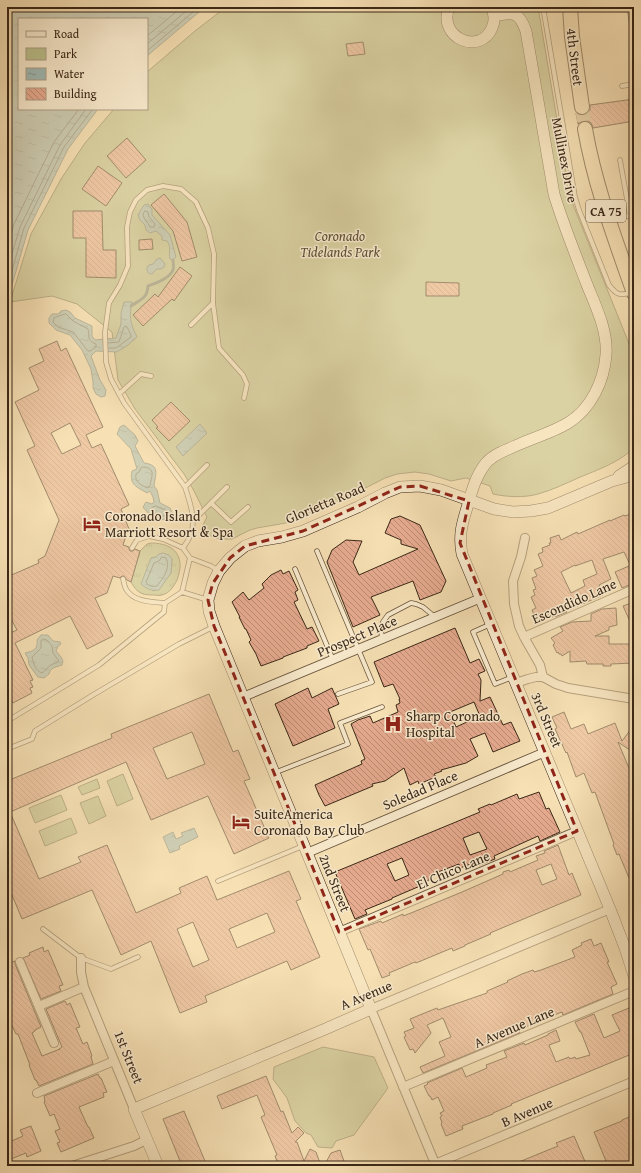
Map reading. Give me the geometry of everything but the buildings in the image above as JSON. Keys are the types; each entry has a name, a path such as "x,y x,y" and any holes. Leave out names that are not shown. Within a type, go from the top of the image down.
{"highway":[{"name":"4th Street","path":"570,7 572,37 582,107"},
{"name":"CA 75","path":"585,129 589,151 608,219 634,292"}],"main road":[{"path":"449,7 447,13 449,29 454,36 469,42 477,41 485,37 490,31 494,24 493,11"},
{"name":"Mullinex Drive","path":"469,501 472,488 480,470 487,462 496,455 567,424 586,407 595,393 600,381 606,354 606,340 599,316 561,218 554,194 526,31 522,21 516,15 493,11"},
{"path":"612,481 634,466"},
{"path":"612,481 634,475"},
{"name":"Glorietta Road","path":"208,605 213,584 219,571 230,558 245,546 258,541 282,537 303,531 400,487 420,486 441,490 494,509 513,512 548,508 612,481"},
{"name":"3rd Street","path":"469,501 460,531 462,554 610,909 634,976"},
{"name":"2nd Street","path":"208,605 214,626 243,698 371,1009"},
{"name":"3rd Street","path":"625,948 634,959"},
{"name":"A Avenue","path":"134,1109 371,1009"},
{"name":"1st Street","path":"134,1109 158,1166"}],"street":[{"path":"524,538 521,557 513,581 514,604 519,626 540,665 543,677"},
{"name":"Escondido Lane","path":"524,637 634,589"},
{"name":"Prospect Place","path":"243,698 481,598"},
{"path":"515,680 543,677 568,688 634,699"},
{"name":"Soledad Place","path":"305,849 545,752"},
{"name":"El Chico Lane","path":"339,932 577,831"},
{"name":"A Avenue","path":"371,1009 610,909"},
{"name":"1st Street","path":"81,958 80,972 84,987 134,1109"},
{"path":"20,962 54,1044"},
{"path":"39,1006 84,987"},
{"name":"A Avenue Lane","path":"403,1087 634,991"},
{"name":"2nd Street","path":"371,1009 434,1165"},
{"path":"37,1092 114,1061"},
{"name":"B Avenue","path":"434,1165 634,1081"},
{"path":"72,1166 134,1146 146,1140"}],"lane":[{"path":"543,7 575,197 579,210 609,285 620,295 634,292"},
{"path":"629,7 634,36"},
{"path":"622,86 634,84"},
{"path":"608,219 632,215 620,160"},
{"path":"183,548 191,534 193,520 185,487 118,394 111,380 106,362 105,332 109,303 120,285 128,266 126,227 130,212 136,200 147,190 163,186 181,189 196,202 208,228 214,254 213,303 219,348 244,375 247,384 244,398"},
{"path":"191,325 213,303"},
{"path":"118,394 141,374 151,376"},
{"path":"185,487 207,465"},
{"path":"193,520 227,487"},
{"path":"210,502 231,522 248,507"},
{"path":"132,548 137,540 149,536 163,539 183,548 190,558 211,566 219,571"},
{"path":"317,551 372,682 338,694"},
{"path":"123,579 126,589 133,596 142,600 165,604 182,592 190,558"},
{"path":"294,569 333,660"},
{"path":"182,592 208,605"},
{"path":"10,720 99,665 164,612 165,604"},
{"path":"382,639 381,629 383,622 388,615 411,604 416,604 423,607 435,617"},
{"path":"492,624 473,632 495,684 515,680"},
{"path":"7,749 32,739 35,731 83,701 179,644 214,626"},
{"path":"274,774 348,744 340,723 382,707"},
{"path":"218,881 305,849"},
{"path":"43,929 81,958 110,969 138,957"}],"highlighted area":[{"path":"420,486 469,501 460,543 577,831 339,932 214,626 208,600 213,583 230,558 245,546 303,531 400,487"}],"green space":[{"name":"Coronado Tidelands Park","path":"226,7 538,7 570,197 634,356 634,448 607,466 553,489 533,495 516,497 493,494 490,486 466,478 451,481 429,474 415,472 397,474 385,478 334,504 286,523 250,530 232,539 220,539 205,534 201,529 207,517 193,489 184,474 135,409 118,380 112,332 77,304 52,296 10,302 31,234 61,179 85,143 113,110 148,110 148,71"},
{"path":"151,543 166,546 172,549 179,558 180,565 177,580 173,587 165,594 142,594 137,591 131,582 140,551 147,544","holes":["156,557 172,559 171,573 159,589 153,591 151,558"]},
{"path":"123,774 133,799 117,806 107,781"},
{"path":"97,779 100,788 82,795 78,787"},
{"path":"61,795 67,810 35,823 29,808"},
{"path":"98,796 106,816 89,824 80,803"},
{"path":"71,818 77,833 45,846 39,831"},
{"path":"323,1047 374,1057 388,1088 354,1135 336,1141 332,1148 318,1147 311,1135 306,1133 295,1121 287,1098 273,1079 274,1067"}],"water":[{"path":"7,7 205,7 148,55 148,18 18,18 18,110 97,110 68,149 28,230 7,302"},
{"path":"148,204 152,209 152,215 170,235 176,257 173,260 170,259 167,241 162,240 162,236 156,231 150,233 146,230 145,225 140,220 138,215 144,205"},
{"path":"160,258 165,264 164,267 157,269 152,274 149,273 147,268 149,265 153,264"},
{"path":"124,302 132,302 131,320 137,337 117,352 96,351 91,356 100,380 106,390 105,396 101,397 96,394 93,388 91,369 82,350 70,335 56,330 49,323 49,318 52,314 58,314 61,311 66,310 75,318 92,326 92,336 95,340 116,338 121,324 121,313"},
{"path":"200,424 207,433 183,456 176,447"},
{"path":"124,425 135,435 138,441 135,446 144,463 155,468 156,474 154,486 157,490 160,503 170,508 172,513 170,518 162,520 155,518 143,507 146,502 152,504 154,502 153,497 150,491 147,493 133,483 131,476 132,471 137,469 131,449 117,434 120,427"},
{"path":"163,553 169,555 172,559 171,573 159,590 149,589 141,584 151,558"},
{"path":"41,635 48,635 53,641 60,642 61,644 58,646 56,651 63,661 62,665 53,668 44,678 38,677 29,665 28,658 25,653 36,648 37,640"},
{"path":"194,828 198,837 179,846 180,849 170,853 163,837 173,832 176,839 183,836 181,833"}],"waterway":[{"path":"131,306 145,296 148,286 169,276 173,269 173,260"}],"tunnel":[{"path":"582,107 585,129"}],"place":[{"name":"Coronado Island Marriott Resort & Spa","path":"92,524"},
{"name":"Sharp Coronado Hospital","path":"393,724"},
{"name":"SuiteAmerica Coronado Bay Club","path":"241,822"}]}
